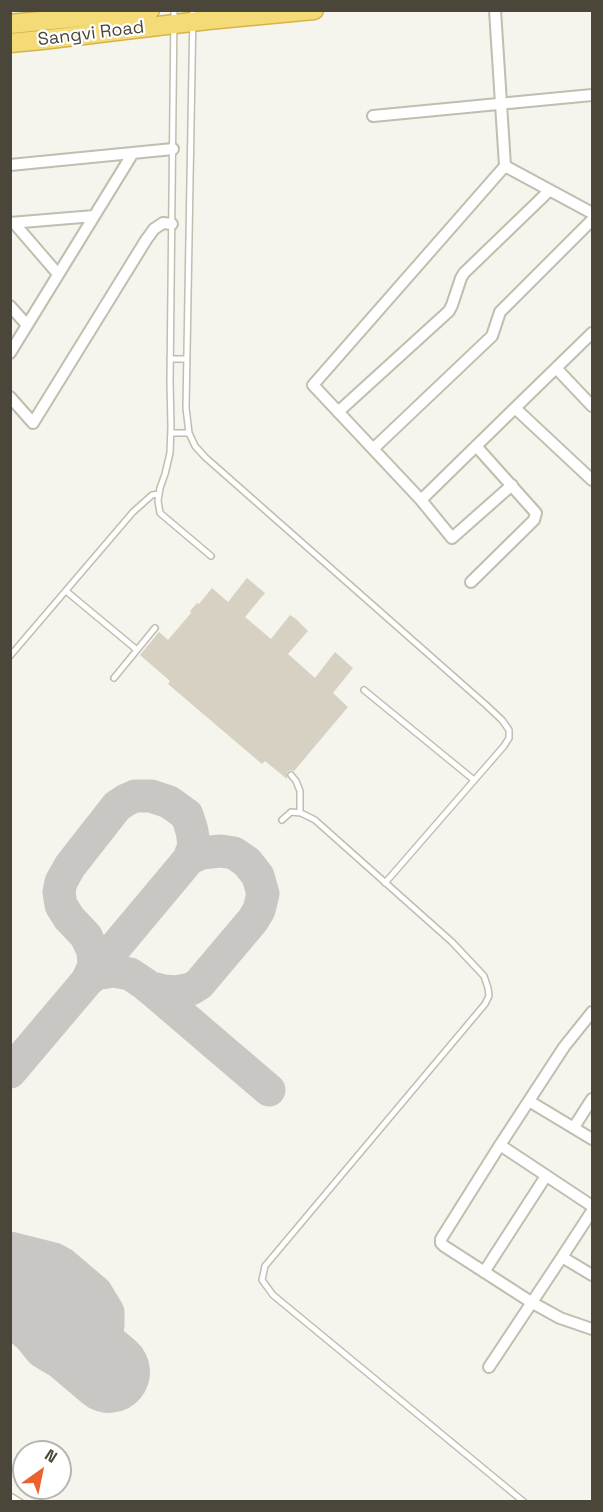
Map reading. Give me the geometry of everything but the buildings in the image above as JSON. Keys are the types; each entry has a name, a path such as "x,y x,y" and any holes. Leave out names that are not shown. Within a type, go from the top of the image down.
{"highway":[{"name":"Sangvi Road","path":"10,24 62,15 174,18 314,10"},
{"name":"Sangvi Road","path":"10,43 139,16"}],"street":[{"path":"495,10 505,166 313,385 421,500 452,538 512,485"},
{"path":"373,116 592,95"},
{"path":"10,165 173,149"},
{"path":"10,353 133,153"},
{"path":"505,166 592,213"},
{"path":"338,412 449,311 460,278 464,273 550,190"},
{"path":"12,223 93,216"},
{"path":"373,449 492,336 500,312 592,220"},
{"path":"12,223 58,274"},
{"path":"10,397 33,423 146,240 154,229 163,223 172,224"},
{"path":"10,306 27,325"},
{"path":"421,500 592,333"},
{"path":"556,368 592,406"},
{"path":"515,408 592,480"},
{"path":"471,582 534,520 536,515 535,509 476,446"},
{"path":"592,1012 564,1047 441,1239 444,1246 531,1302 560,1318 592,1329"},
{"path":"574,1127 592,1099"},
{"path":"529,1101 592,1139"},
{"path":"500,1145 592,1206"},
{"path":"484,1272 546,1176"},
{"path":"489,1367 592,1211"},
{"path":"562,1257 592,1275"}],"lane":[{"path":"193,16 186,359 186,408 189,433 195,446 206,457 502,720 509,730 509,738 504,746 385,883"},
{"path":"174,18 171,433 170,453 158,501 160,513 211,556"},
{"path":"170,359 186,359"},
{"path":"171,433 189,433"},
{"path":"10,656 133,512 152,495 159,494"},
{"path":"66,591 137,651"},
{"path":"114,678 155,628"},
{"path":"364,690 474,780"},
{"path":"291,775 300,791 300,813"},
{"path":"282,820 291,812 300,813 315,820 452,942 484,976 489,996 485,1004 265,1266 262,1280 273,1295 524,1502"},
{"path":"10,1496 20,1502"}],"taxiway":[{"path":"10,1072 87,981 189,859 194,845 187,815 169,802 151,796 135,796 117,806 70,866 61,882 59,892 61,905 69,918 86,936 93,951 94,966 87,981"},
{"path":"148,987 176,992 191,989 199,984 259,910 263,894 258,876 247,862 234,853 221,851 201,853 189,859"},
{"path":"87,981 95,974 114,971 130,974 145,984 269,1090"},
{"path":"10,1248 54,1259 96,1292 108,1312 105,1338 98,1348 88,1354 74,1359 56,1360 41,1351 33,1341 10,1302"}],"runway":[{"path":"10,1288 109,1372"}]}
